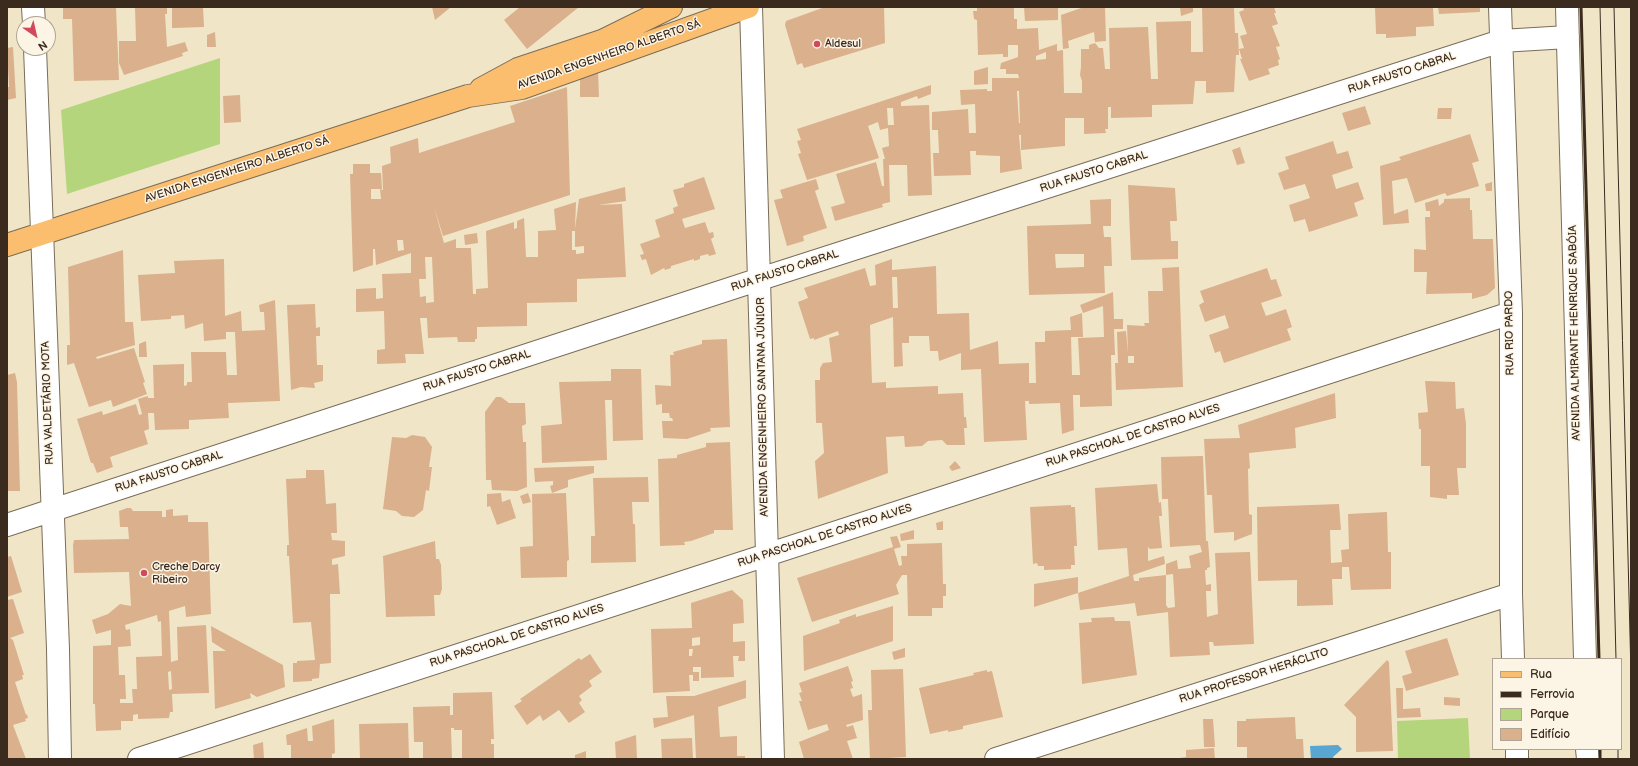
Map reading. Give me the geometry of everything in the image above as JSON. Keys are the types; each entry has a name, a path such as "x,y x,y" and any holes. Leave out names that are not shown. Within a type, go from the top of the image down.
{"main road":[{"path":"626,30 658,7"},
{"name":"AVENIDA ENGENHEIRO ALBERTO SÁ","path":"468,96 518,68 602,41 671,7"},
{"name":"AVENIDA ENGENHEIRO ALBERTO SÁ","path":"7,245 468,96 522,88 749,7"}],"street":[{"name":"AVENIDA ENGENHEIRO SANTANA JÚNIOR","path":"749,7 760,279 766,555 773,759"},
{"name":"RUA RIO PARDO","path":"1500,7 1511,313 1511,594 1514,658"},
{"name":"AVENIDA ALMIRANTE HENRIQUE SABÓIA","path":"1567,7 1585,658"},
{"name":"RUA FAUSTO CABRAL","path":"7,525 760,279 1501,41 1568,37"},
{"name":"RUA VALDETÁRIO MOTA","path":"35,56 60,759"},
{"name":"RUA PASCHOAL DE CASTRO ALVES","path":"139,759 1511,313"},
{"name":"RUA PROFESSOR HERÁCLITO","path":"996,759 1511,594"}],"green space":[{"path":"220,58 220,144 67,194 61,110"},
{"path":"1468,718 1470,759 1398,759 1397,721"}],"water":[{"path":"1338,745 1342,749 1333,757 1334,759 1311,759 1310,746"}],"building":[{"path":"63,7 116,7 119,80 74,81 72,19 63,19"},
{"path":"135,7 167,7 167,14 165,14 167,47 185,42 188,51 182,53 183,56 124,75 119,63 119,41 136,41"},
{"path":"172,7 203,7 204,27 172,28"},
{"path":"432,7 451,7 435,20"},
{"path":"520,7 579,7 527,49 504,20"},
{"path":"825,7 884,7 885,43 804,68 802,63 797,65 785,25 786,21"},
{"path":"977,7 1014,7 1014,19 1017,19 1017,29 1038,28 1039,50 1057,44 1057,51 1063,50 1064,93 1082,93 1082,81 1080,75 1081,49 1089,49 1089,45 1095,43 1099,48 1103,48 1105,69 1110,69 1109,28 1148,27 1151,79 1158,79 1156,22 1191,21 1191,52 1203,52 1202,7 1234,7 1235,33 1238,33 1239,55 1236,55 1234,92 1206,93 1206,81 1195,81 1193,104 1152,105 1152,117 1111,118 1111,107 1108,107 1108,129 1105,129 1106,133 1084,134 1084,118 1065,118 1065,146 1021,150 1021,135 1019,135 1022,169 1000,173 1000,156 976,155 976,151 970,151 971,175 934,176 933,153 939,153 938,130 932,130 932,112 968,109 969,133 976,133 975,104 961,105 960,90 987,89 987,91 992,91 992,78 1019,78 1018,74 1006,74 1006,69 1000,69 1001,63 1018,57 1018,45 1008,45 1008,57 1003,57 1003,54 978,55 977,20 974,19 973,11 977,11","holes":["1046,52 1046,59 1036,60 1036,56","1017,91 1019,91 1020,123 1019,123"]},
{"path":"1024,7 1058,7 1058,20 1025,21"},
{"path":"1084,7 1105,7 1106,41 1095,42 1094,32 1068,41 1069,48 1063,49 1061,15"},
{"path":"1180,7 1193,7 1193,12 1181,16"},
{"path":"1243,7 1274,7 1276,13 1274,13 1278,24 1272,26 1280,46 1276,47 1280,59 1278,60 1279,65 1268,69 1270,74 1249,81 1240,59 1242,59 1239,49 1244,48 1240,36 1247,34 1239,12 1244,10"},
{"path":"1375,7 1433,7 1434,26 1416,27 1416,36 1386,38 1386,34 1376,34"},
{"path":"1438,7 1480,7 1480,12 1439,14"},
{"path":"215,32 216,47 207,47 207,35"},
{"path":"13,47 16,98 7,100 7,87 9,87 7,48"},
{"path":"988,67 988,84 974,85 974,71"},
{"path":"580,71 598,71 599,97 580,97"},
{"path":"931,85 931,94 918,99 917,96 901,102 901,106 929,105 932,195 908,196 907,165 889,165 890,202 882,204 883,207 835,221 831,207 845,203 836,174 876,162 882,186 884,186 883,159 885,159 882,148 889,146 888,128 880,130 878,122 868,126 879,158 807,180 798,154 801,153 797,141 801,140 797,129","holes":["887,108 893,108 894,125 888,125"]},
{"path":"567,87 570,195 443,236 434,207 444,243 456,239 456,248 471,248 473,294 476,294 476,289 488,288 486,231 514,222 514,229 517,228 517,221 524,218 526,257 538,257 538,231 556,230 554,209 576,202 575,229 579,199 625,187 626,201 598,205 622,204 626,277 577,279 577,302 527,303 527,326 477,327 477,339 475,339 475,342 458,342 457,337 428,338 427,318 420,318 424,354 405,354 406,363 377,364 377,350 385,349 384,311 356,312 356,289 376,288 376,299 383,298 382,274 411,273 411,253 376,265 375,249 373,249 373,265 353,272 350,174 353,174 353,164 370,164 370,173 381,173 382,189 380,189 383,190 382,166 391,163 390,147 418,138 419,153 515,122 510,106","holes":["371,189 380,189 381,199 371,199","572,231 575,231 575,247 584,246 584,253 576,254 576,250 572,250","397,240 403,240 404,250 398,251","425,257 432,257 434,302 426,303 426,296 420,297 419,279 426,279"]},
{"path":"240,95 241,122 224,123 223,96"},
{"path":"1365,106 1371,124 1348,131 1342,113"},
{"path":"1438,108 1452,108 1451,119 1437,119"},
{"path":"1470,134 1479,161 1472,163 1479,186 1447,196 1445,193 1415,203 1407,178 1392,181 1394,214 1408,209 1409,223 1383,225 1380,166 1401,160 1399,157"},
{"path":"1333,141 1337,154 1348,151 1353,168 1332,175 1336,189 1358,182 1364,199 1354,203 1358,216 1309,232 1305,219 1294,222 1289,205 1310,198 1305,184 1284,190 1278,173 1289,169 1285,157"},
{"path":"1240,147 1245,163 1237,165 1232,150"},
{"path":"704,177 715,209 682,219 685,228 705,222 709,233 713,232 714,237 711,239 716,254 700,256 700,259 694,261 694,259 671,266 671,268 665,270 664,268 651,275 646,259 642,260 640,255 644,254 640,244 660,237 655,220 674,213 673,208 678,206 673,190 684,187 684,184"},
{"path":"816,179 819,189 815,191 827,228 803,236 804,241 787,246 774,200 783,198 780,190"},
{"path":"1492,182 1492,191 1486,191 1485,184"},
{"path":"1128,185 1175,188 1177,221 1170,221 1171,241 1178,241 1178,259 1131,260"},
{"path":"1470,198 1473,239 1493,239 1495,288 1487,295 1472,299 1472,293 1426,294 1427,272 1414,272 1414,249 1426,250 1425,217 1430,217 1430,211 1426,211 1425,203 1438,199 1439,206 1444,202 1444,199"},
{"path":"1111,199 1111,226 1103,226 1104,237 1111,237 1112,266 1104,266 1105,293 1029,295 1027,226 1091,224 1090,200","holes":["1055,254 1084,254 1084,267 1056,268"]},
{"path":"477,233 478,243 465,245 464,235"},
{"path":"123,250 125,322 133,322 135,345 96,357 97,359 134,348 145,382 143,383 147,394 113,407 111,400 89,407 74,363 67,365 67,345 70,345 68,267"},
{"path":"224,259 225,316 241,311 242,331 265,330 264,312 260,312 259,305 275,300 280,401 228,403 229,418 189,420 189,429 155,430 154,413 148,413 149,429 144,431 148,444 110,457 113,467 97,473 93,463 91,463 77,419 102,411 103,415 136,404 139,415 142,414 138,399 148,396 148,398 154,398 153,365 184,364 184,386 187,385 187,382 192,382 191,352 226,352 227,375 237,375 235,332 226,332 226,339 204,341 203,323 185,329 184,315 171,316 171,319 141,321 138,275 175,273 174,261"},
{"path":"892,259 892,270 936,266 937,314 969,313 970,350 998,341 999,364 1029,363 1029,383 1036,383 1035,342 1045,342 1045,331 1071,330 1070,317 1082,313 1083,337 1071,337 1072,375 1080,375 1078,338 1104,337 1103,306 1083,313 1080,305 1113,292 1114,319 1123,319 1123,329 1114,329 1115,355 1111,355 1112,406 1080,407 1080,395 1073,395 1074,430 1062,434 1060,403 1029,404 1029,401 1025,401 1027,440 984,442 981,369 961,370 961,353 939,361 938,351 930,351 929,336 909,336 909,343 902,343 903,366 894,367 893,317 870,325 872,383 886,382 886,388 938,386 938,394 963,393 964,417 966,417 967,428 964,428 965,445 947,445 942,440 928,441 922,446 905,447 904,436 886,437 888,473 818,499 815,461 824,453 822,423 816,423 815,380 820,380 820,368 823,363 832,362 829,338 839,335 838,331 814,340 814,338 810,339 798,302 808,298 804,288 865,268 870,286 876,285 875,265","holes":["892,277 897,277 898,308 893,308"]},
{"path":"1179,267 1183,387 1116,390 1115,363 1118,363 1117,332 1126,331 1128,354 1127,325 1145,326 1144,323 1149,323 1148,291 1163,291 1162,268","holes":["1128,356 1134,356 1134,363 1128,363"]},
{"path":"1267,268 1271,280 1276,279 1282,296 1261,303 1266,316 1286,309 1292,327 1287,329 1291,340 1224,363 1220,351 1215,353 1209,335 1229,328 1225,315 1205,322 1199,305 1204,302 1200,291"},
{"path":"315,304 316,328 320,327 320,336 316,336 317,365 323,365 323,381 314,383 315,388 301,387 291,390 287,305"},
{"path":"727,339 730,427 710,428 711,431 687,439 663,438 662,421 673,421 672,418 670,418 669,413 662,413 662,404 656,405 655,385 671,386 670,355 674,355 673,352 702,344 702,340"},
{"path":"146,341 147,357 139,357 139,344"},
{"path":"611,369 641,369 643,440 613,441 612,400 605,400 607,460 542,463 541,426 562,424 559,382 611,381"},
{"path":"15,373 17,382 20,491 7,491 7,375"},
{"path":"1425,381 1455,382 1456,409 1464,408 1466,424 1466,468 1457,468 1459,495 1447,495 1447,499 1430,497 1430,466 1421,466 1421,429 1419,429 1418,413 1428,412"},
{"path":"1335,393 1336,418 1295,428 1296,448 1249,453 1249,514 1252,515 1252,534 1234,541 1234,532 1214,533 1212,495 1207,495 1204,439 1240,438 1238,425"},
{"path":"496,397 501,397 509,403 525,403 526,424 522,426 523,442 526,442 527,487 517,491 492,490 491,480 486,480 485,412"},
{"path":"412,435 425,437 432,447 429,467 432,467 429,491 426,490 423,510 414,517 402,516 396,511 383,509 392,437 406,438"},
{"path":"730,442 733,530 714,530 714,533 684,542 685,545 660,546 658,459 677,458 677,455 706,447 706,443"},
{"path":"1203,456 1206,541 1208,541 1210,567 1205,570 1206,585 1211,584 1211,591 1206,591 1207,617 1218,614 1215,553 1250,552 1254,644 1214,646 1213,642 1209,642 1210,655 1170,657 1168,612 1137,616 1135,603 1080,610 1078,593 1129,576 1127,548 1098,550 1095,488 1157,484 1159,503 1161,502 1162,516 1159,516 1162,548 1150,549 1148,547 1148,561 1164,556 1165,564 1133,575 1134,581 1139,581 1139,578 1166,575 1166,564 1177,560 1178,569 1191,568 1189,556 1202,552 1200,545 1170,547 1168,499 1162,499 1161,457","holes":["1173,574 1175,607 1168,608 1166,605 1166,575"]},
{"path":"955,461 961,468 952,471 949,467"},
{"path":"594,466 594,473 568,480 568,487 552,493 550,486 553,485 553,481 535,482 534,468"},
{"path":"306,470 324,470 326,504 336,503 337,533 331,533 332,540 345,541 345,556 332,559 332,565 338,564 340,594 330,594 331,663 320,664 319,678 312,679 312,681 293,682 293,663 297,663 297,661 315,660 311,622 293,623 289,556 287,556 287,545 289,545 286,479 306,478"},
{"path":"648,477 649,502 632,502 633,524 635,524 636,562 591,563 591,536 595,536 593,478"},
{"path":"501,493 502,502 510,499 516,518 497,525 490,506 487,507 487,494"},
{"path":"528,493 531,502 523,504 520,496"},
{"path":"566,493 569,560 567,561 567,577 521,578 520,547 533,546 532,494"},
{"path":"1339,504 1341,530 1330,530 1331,563 1342,562 1341,550 1349,549 1348,514 1387,512 1388,552 1391,552 1391,589 1351,590 1349,567 1342,567 1342,579 1332,579 1333,605 1297,606 1297,580 1258,581 1257,507"},
{"path":"1071,505 1071,507 1075,507 1077,546 1074,546 1075,565 1071,565 1071,569 1044,570 1044,566 1038,566 1037,563 1033,564 1030,507"},
{"path":"131,508 133,511 162,511 162,517 166,517 166,510 173,509 173,516 188,515 188,522 208,522 211,614 186,617 185,606 169,611 171,662 178,660 177,627 206,625 209,693 172,694 173,712 170,712 169,718 138,719 138,714 133,715 133,721 121,721 121,730 96,731 95,704 93,704 93,646 111,645 111,630 96,634 92,620 108,614 120,604 131,606 129,572 74,573 73,545 74,540 129,539 128,527 120,527 119,511","holes":["157,615 158,622 161,621 162,656 136,657 137,689 132,689 133,703 120,703 120,699 126,699 125,675 119,675 118,647 131,646 130,629 126,630 125,625","171,671 172,689 169,690 168,672"]},
{"path":"943,521 943,530 937,530 936,523"},
{"path":"914,530 914,539 901,541 900,534"},
{"path":"897,536 901,547 894,549 899,566 902,565 901,556 907,556 907,544 942,543 943,584 946,584 946,596 943,596 943,608 932,608 932,616 908,616 907,575 902,575 896,585 899,594 812,622 797,578 893,547 890,537"},
{"path":"435,541 436,559 439,559 441,565 442,589 440,595 434,595 435,616 386,617 383,556"},
{"path":"11,556 22,592 7,597 7,557"},
{"path":"1078,577 1078,593 1034,607 1034,584"},
{"path":"732,590 743,600 744,623 733,624 733,642 745,641 745,661 738,661 739,656 733,656 734,677 701,678 701,667 693,667 693,672 699,672 699,681 693,681 693,675 689,675 690,691 653,693 651,629 692,628 691,603","holes":["700,637 700,645 692,646 692,638","689,649 693,649 692,656 689,656"]},
{"path":"13,599 24,633 10,638 13,640 24,675 22,675 23,679 15,682 28,718 25,719 26,721 13,725 26,759 7,759 7,600"},
{"path":"893,606 893,641 804,671 803,636 840,623 839,620 856,614 856,617"},
{"path":"1114,617 1115,621 1130,621 1137,675 1082,684 1079,623 1092,622 1091,618"},
{"path":"211,626 283,665 285,687 257,697 250,693 251,698 215,709 213,651 226,651 212,642"},
{"path":"1447,638 1459,675 1406,691 1402,676 1412,673 1405,651"},
{"path":"905,648 905,657 894,660 892,652"},
{"path":"590,654 602,672 589,681 592,686 579,696 582,700 579,703 585,712 569,723 559,710 543,721 540,715 527,725 514,706 522,701 520,699 579,658 581,660"},
{"path":"1387,660 1389,662 1393,751 1356,752 1356,717 1344,705"},
{"path":"848,666 853,681 851,682 853,688 850,689 853,697 862,694 863,720 846,725 847,727 853,725 857,738 847,741 853,759 804,759 799,742 829,730 827,724 808,730 799,701 802,701 799,693 802,692 799,683"},
{"path":"903,669 906,757 870,759 868,710 872,710 871,670"},
{"path":"987,670 987,672 992,671 1003,717 963,726 963,729 948,732 948,730 930,734 919,688 974,675 973,673"},
{"path":"746,680 746,698 718,707 720,737 737,736 737,756 745,756 745,759 696,759 694,715 654,728 653,718 668,717 666,696 694,696"},
{"path":"1396,688 1403,688 1403,709 1420,708 1421,717 1397,718"},
{"path":"492,692 494,739 491,739 491,744 494,744 494,759 462,759 462,730 454,730 454,728 451,728 452,759 423,759 423,742 414,742 413,707 450,706 450,715 453,715 453,693"},
{"path":"1444,697 1460,698 1460,706 1444,705"},
{"path":"1295,717 1296,739 1303,739 1304,759 1247,759 1247,747 1237,747 1237,721 1246,721 1246,719"},
{"path":"334,719 335,753 332,754 332,759 291,759 291,745 287,745 286,735 307,728 308,741 313,741 312,726"},
{"path":"1203,719 1213,719 1215,747 1204,747"},
{"path":"408,723 409,759 360,759 359,724"},
{"path":"636,735 637,759 616,759 615,742"},
{"path":"692,738 693,759 662,759 661,739"},
{"path":"263,742 264,759 254,759 253,745"},
{"path":"1214,748 1215,759 1173,759 1186,757 1186,750"},
{"path":"586,751 586,759 575,759 575,755"}],"tram line":[{"path":"1600,7 1616,658"},
{"path":"1614,7 1631,674"},
{"path":"1618,750 1618,759"}],"railway":[{"path":"1581,7 1599,658"},
{"path":"1600,750 1600,759"}],"place":[{"name":"Aldesul","path":"817,44"},
{"name":"Creche Darcy Ribeiro","path":"144,573"}]}
